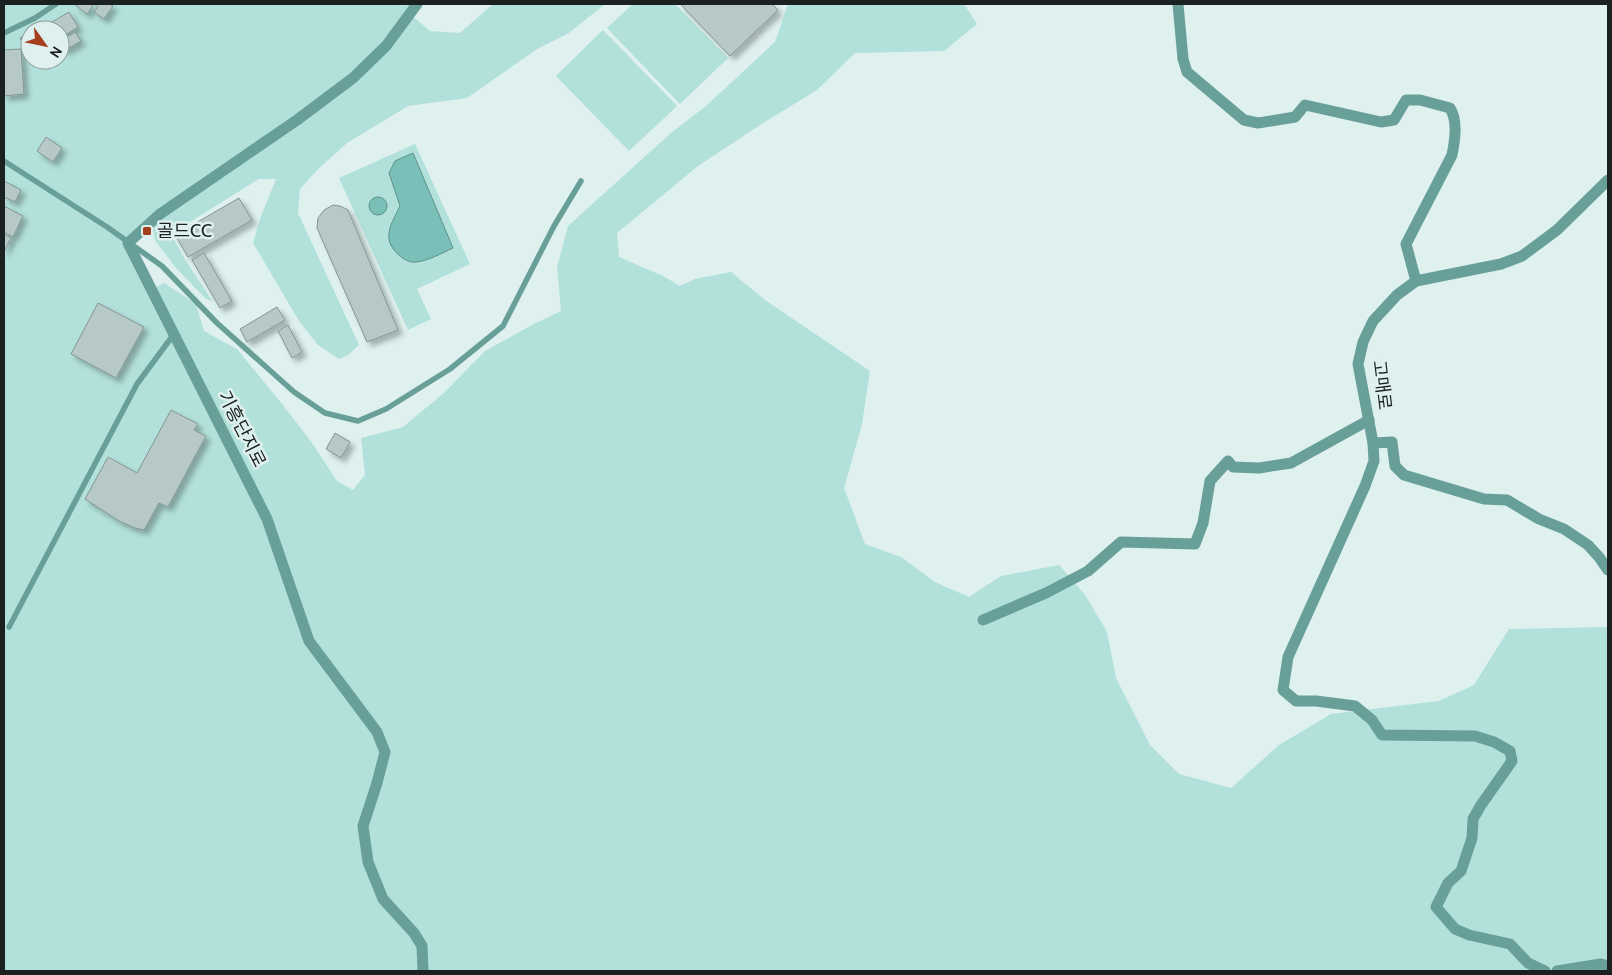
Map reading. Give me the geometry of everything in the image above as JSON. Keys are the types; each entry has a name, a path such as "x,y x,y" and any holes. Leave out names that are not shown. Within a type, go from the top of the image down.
{"street":[{"path":"128,243 160,214 297,120 353,78 386,46 417,4"},
{"path":"1178,4 1183,59 1188,72 1244,120 1258,123 1296,117 1305,105 1380,122 1394,120 1406,100 1420,100 1450,108 1454,114 1455,139 1452,156 1406,244 1416,281"},
{"name":"고매로","path":"1545,971 1528,963 1510,944 1469,935 1455,929 1436,907 1448,883 1461,871 1472,838 1473,819 1512,761 1510,751 1494,742 1475,736 1382,735 1372,720 1355,706 1316,701 1296,701 1283,690 1288,657 1374,461 1373,443 1358,364 1363,342 1373,321 1397,295 1416,281 1501,264 1522,256 1557,230 1608,180"},
{"name":"기흥단지로","path":"128,243 267,519 309,641 377,732 384,752 377,784 363,826 368,862 383,899 414,933 422,946 422,971"},
{"path":"982,620 1046,594 1088,571 1121,542 1195,544 1203,523 1210,481 1228,461 1233,467 1259,468 1291,463 1369,420"},
{"path":"1373,443 1392,442 1395,466 1404,475 1484,499 1507,500 1539,519 1564,529 1588,545 1600,557 1608,570"},
{"path":"1557,971 1601,964 1608,966"}],"lane":[{"path":"4,33 35,18 56,4"},
{"path":"4,161 107,226 162,266 217,323 294,392 325,413 358,421 386,409 450,369 503,326 535,262 581,181"},
{"path":"9,627 137,384 174,334"}],"shaded area":[{"path":"4,4 417,4 410,14 430,31 460,33 493,4 605,4 569,33 537,49 467,98 408,106 347,143 317,170 300,189 298,213 359,345 348,355 339,359 318,345 299,321 253,243 261,216 276,179 259,179 174,232 172,236 184,258 213,302 205,298 176,268 155,240 153,230 159,216 128,242 152,289 164,283 196,304 204,331 237,349 312,443 337,481 353,490 365,475 361,438 403,427 445,392 485,351 561,311 557,267 568,226 671,133 706,106 775,42 788,4 964,4 977,24 944,51 855,53 817,90 698,166 617,233 619,257 663,276 680,286 695,279 731,272 765,300 870,371 862,424 844,488 865,544 901,557 935,582 969,597 1001,576 1059,565 1086,596 1107,632 1116,678 1150,745 1179,774 1231,788 1279,745 1331,714 1439,701 1474,685 1509,629 1608,627 1608,971 4,971"},
{"path":"633,4 675,4 728,58 680,104 607,28"},
{"path":"603,30 677,106 629,151 556,76"},
{"path":"415,144 470,264 417,289 431,319 408,330 339,178"},
{"path":"413,153 453,248 430,258 414,262 402,258 393,249 389,237 391,225 400,206 389,173 395,161"},
{"path":"378,197 384,200 387,206 384,212 378,215 372,212 369,206 372,200"}],"building":[{"path":"74,4 94,4 87,14"},
{"path":"94,4 109,4 113,6 104,19 94,12 98,7"},
{"path":"680,4 772,4 778,10 730,56"},
{"path":"69,12 78,27 70,32 70,20 55,20"},
{"path":"75,32 81,41 70,47 70,35"},
{"path":"20,49 20,70 22,70 24,94 4,96 4,50"},
{"path":"46,137 62,148 53,162 37,151"},
{"path":"4,181 21,190 15,202 4,197"},
{"path":"239,198 252,220 188,257 175,235"},
{"path":"333,205 348,210 398,330 367,342 317,228 318,218 324,210"},
{"path":"4,206 23,216 13,237 4,232"},
{"path":"4,234 11,238 4,252"},
{"path":"204,253 232,301 220,308 192,260"},
{"path":"98,303 144,327 116,378 71,354"},
{"path":"277,307 285,320 247,342 240,329"},
{"path":"288,325 302,352 292,358 278,331"},
{"path":"171,410 198,424 194,430 206,436 168,507 159,503 144,530 119,521 85,499 108,457 137,473"},
{"path":"335,433 350,442 341,458 326,449"}],"place":[{"name":"골드CC","path":"147,231"}]}
